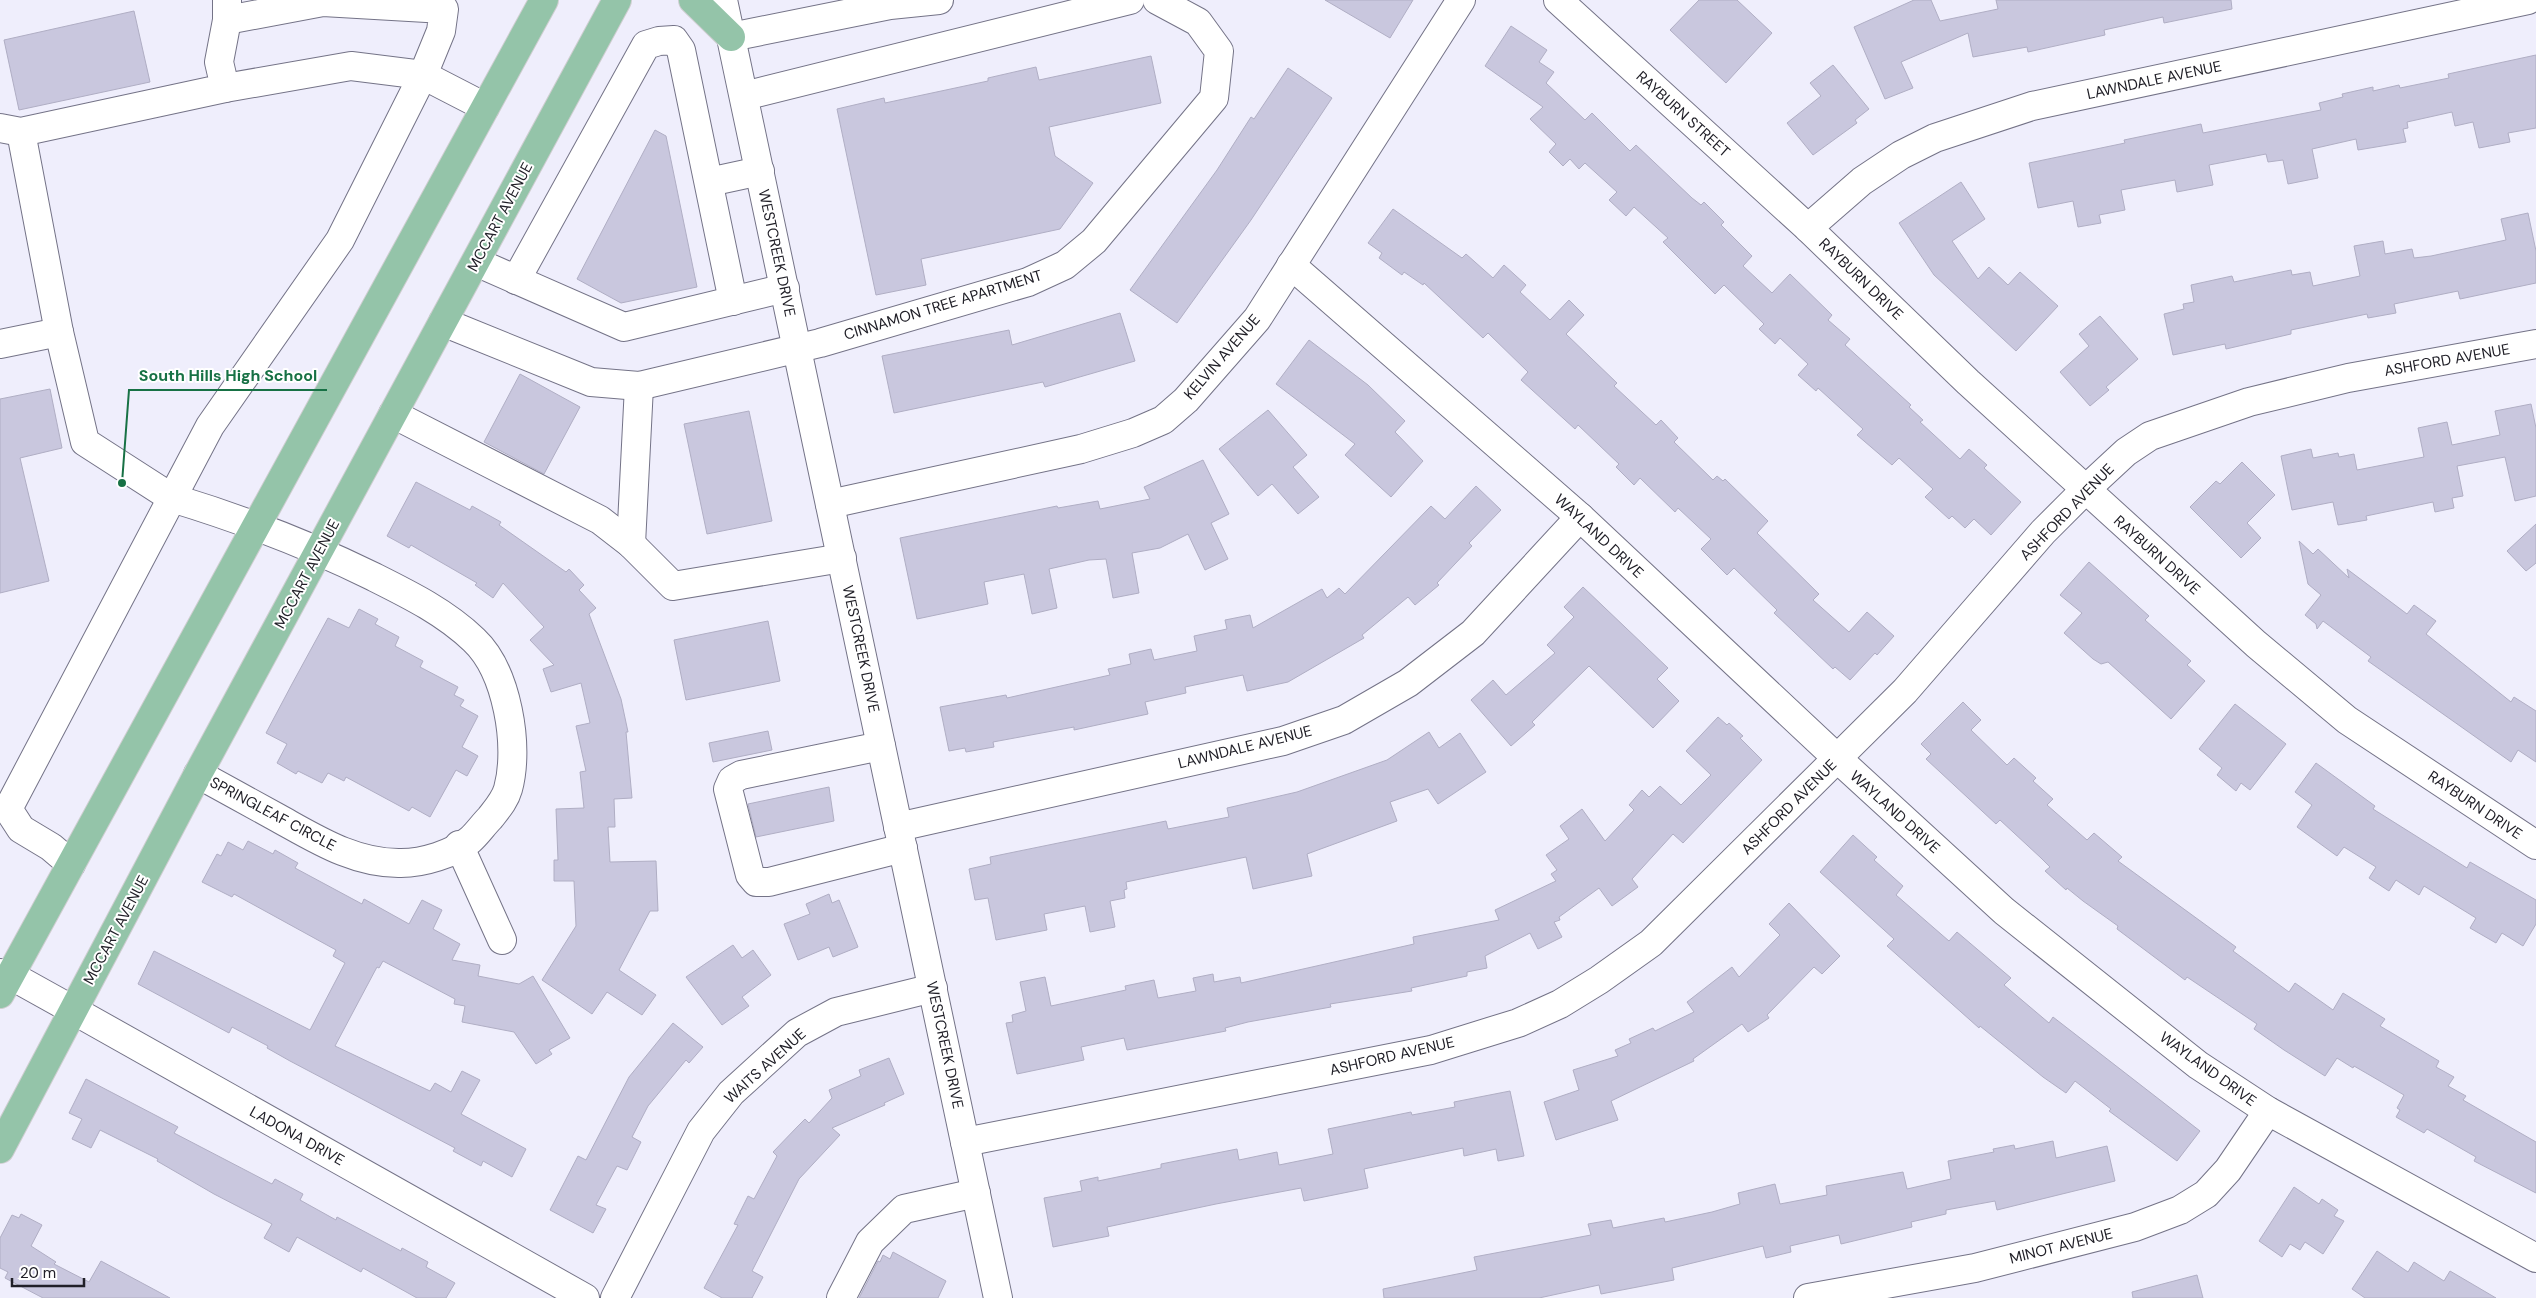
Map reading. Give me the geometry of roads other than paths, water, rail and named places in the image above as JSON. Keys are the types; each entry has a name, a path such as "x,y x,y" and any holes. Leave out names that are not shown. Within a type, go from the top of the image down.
{"main road":[{"path":"3,980 71,864 544,0"},
{"name":"MCCART AVENUE","path":"0,1149 198,774 618,0"},
{"path":"694,0 731,37"}],"street":[{"name":"WESTCREEK DRIVE","path":"724,0 998,1298"},
{"path":"731,37 890,5 940,0"},
{"path":"744,96 1130,0"},
{"name":"CINNAMON TREE APARTMENT","path":"443,322 591,382 639,386 797,348 1028,282 1065,265 1094,241 1214,98 1218,51 1198,22 1157,0"},
{"name":"KELVIN AVENUE","path":"830,504 1081,449 1133,433 1163,420 1186,400 1257,319 1461,0"},
{"name":"RAYBURN STREET","path":"1558,0 1808,228"},
{"name":"LAWNDALE AVENUE","path":"1808,228 1862,181 1901,155 1935,138 2032,106 2528,0"},
{"path":"71,864 51,847 21,829 8,809 210,426 340,240 423,76 441,31 444,9 323,2 227,10 219,62 225,88"},
{"path":"516,280 646,44 659,40 674,40 681,50 733,301"},
{"path":"10,130 225,88 351,66 423,76 485,107"},
{"name":"SPRINGLEAF CIRCLE","path":"10,130 85,442 172,498 320,550 413,596 451,621 475,641 493,664 511,714 511,767 508,790 500,807 469,841 444,854 403,863 369,861 328,846 198,774"},
{"path":"709,182 760,171"},
{"name":"RAYBURN DRIVE","path":"1808,228 1968,382 2256,644 2347,720 2536,845"},
{"path":"476,262 624,327 785,288"},
{"name":"WAYLAND DRIVE","path":"1291,265 1580,517 1838,759 2004,911 2198,1065 2268,1111 2536,1258"},
{"path":"0,344 60,332"},
{"name":"ASHFORD AVENUE","path":"965,1142 1431,1050 1518,1023 1560,1004 1651,942 1905,691 2043,532 2126,452 2150,436 2249,402 2348,378 2536,344"},
{"path":"631,544 639,386"},
{"path":"393,414 600,520 631,544 673,586 842,558"},
{"name":"LAWNDALE AVENUE","path":"881,746 741,775 732,780 728,789 750,875 756,882 769,882 901,837 1283,741 1344,720 1408,682 1473,633 1580,517"},
{"path":"460,845 502,940"},
{"name":"LADONA DRIVE","path":"3,980 73,1010 585,1298"},
{"name":"WAITS AVENUE","path":"615,1298 702,1130 731,1093 797,1033 836,1012 933,988"},
{"name":"MINOT AVENUE","path":"1808,1298 1898,1290 2135,1227 2180,1210 2206,1194 2228,1170 2268,1111"},
{"path":"841,1298 870,1242 904,1209 976,1193"}],"place":[{"name":"South Hills High School","path":"122,483"}]}
